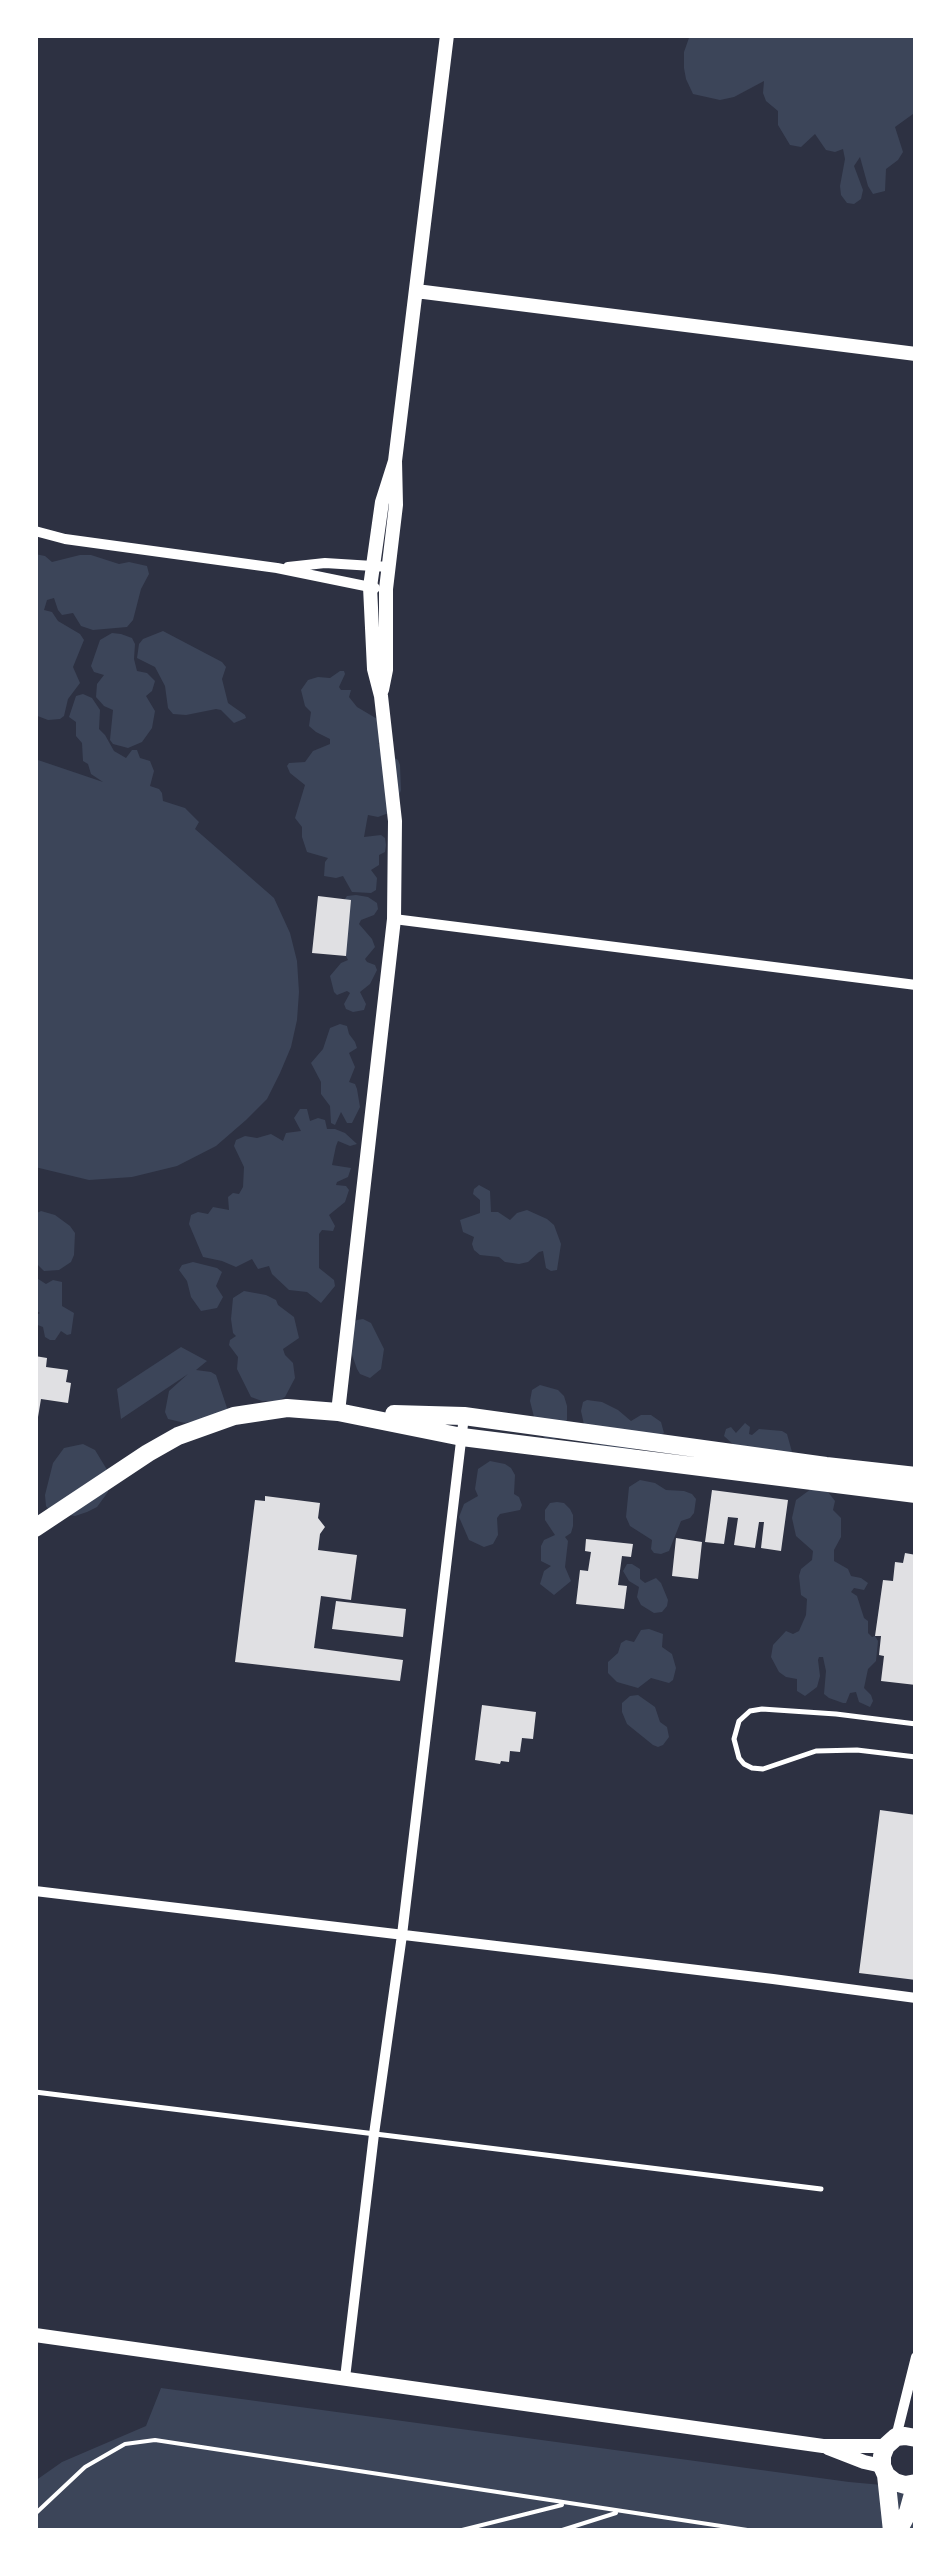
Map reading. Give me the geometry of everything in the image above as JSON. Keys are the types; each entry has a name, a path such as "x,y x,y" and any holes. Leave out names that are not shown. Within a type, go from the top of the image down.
{"main road":[{"path":"35,1528 178,1436 208,1424 288,1408 464,1416 916,1476"},
{"path":"338,1412 462,1437 916,1494"},
{"path":"895,2531 882,2456 891,2442 905,2436 916,2438"},
{"path":"884,2471 895,2482 916,2483 908,2512 895,2531"}],"street":[{"path":"381,696 386,670 386,589 396,505 395,461 448,35"},
{"path":"416,291 916,354"},
{"path":"338,1412 394,920 394,821 381,696 374,669 370,588 382,502 395,461"},
{"path":"35,531 64,539 277,568 386,589"},
{"path":"35,541 64,539"},
{"path":"277,568 325,563 389,567"},
{"path":"394,920 916,985"},
{"path":"345,2378 464,1416"},
{"path":"35,1890 916,1998"},
{"path":"35,2335 823,2446 891,2442 916,2357"},
{"path":"823,2446 884,2471"}],"lane":[{"path":"916,1724 762,1710 739,1720 734,1738 739,1758 752,1768 816,1751 857,1750 916,1757"},
{"path":"35,2092 821,2189"}],"path":[{"path":"35,2514 85,2467 125,2444 155,2440 754,2531"},
{"path":"458,2531 567,2504"},
{"path":"560,2531 621,2511"}],"shaded area":[{"path":"690,35 916,37 916,115 895,127 903,152 886,169 885,191 873,194 860,157 854,166 863,190 861,199 847,203 840,186 843,149 826,150 815,134 801,147 790,145 778,125 778,111 766,101 764,81 720,100 693,94 684,68"},
{"path":"35,554 52,562 91,555 119,564 147,566 149,574 127,627 93,630 81,626 73,613 62,615 54,598 47,600 44,610 52,612 84,640 73,667 80,683 60,719 35,715"},
{"path":"163,631 222,662 226,667 222,679 228,703 246,718 234,723 216,709 173,714 155,667 137,658 143,639"},
{"path":"112,633 132,638 137,671 147,673 155,681 146,696 155,711 152,728 142,742 128,748 110,740 113,710 96,697 97,684 104,675 94,672 91,666 100,640"},
{"path":"340,671 345,674 339,687 351,690 349,697 357,707 379,720 383,738 378,744 385,745 400,765 401,790 394,811 378,817 368,815 364,837 381,835 386,845 385,852 379,855 379,865 371,870 377,878 376,890 371,893 352,892 343,876 324,876 328,858 307,852 302,827 295,818 305,785 287,766 305,762 313,751 330,744 330,739 309,726 311,712 301,690 308,680 330,678"},
{"path":"76,696 92,698 100,710 99,729 114,751 126,758 137,750 140,758 150,761 154,771 150,786 159,789 163,801 185,808 199,822 195,829 274,898 290,933 299,992 291,1047 267,1099 246,1120 216,1146 177,1166 132,1177 89,1180 35,1167 35,759 103,782 91,774 83,761 76,722 69,717"},
{"path":"356,895 377,903 374,915 359,924 375,947 365,959 377,970 370,984 360,992 366,1004 364,1010 353,1012 344,1004 350,993 337,995 330,976 348,960 344,952 343,902 347,896"},
{"path":"347,1026 357,1048 349,1053 355,1067 349,1082 355,1084 360,1107 352,1123 347,1123 341,1112 335,1125 331,1123 330,1106 321,1094 321,1082 311,1063 323,1049 330,1028"},
{"path":"300,1109 307,1109 310,1121 325,1120 327,1129 345,1133 357,1144 350,1146 338,1141 336,1146 332,1165 351,1168 348,1177 336,1185 349,1190 345,1202 329,1215 335,1226 333,1231 322,1230 319,1234 319,1268 334,1280 335,1286 321,1303 307,1292 289,1290 269,1266 258,1269 252,1259 236,1267 203,1257 189,1224 191,1215 198,1212 208,1214 213,1207 229,1210 228,1197 239,1194 243,1187 244,1167 234,1146 236,1140 271,1134 283,1141 286,1133 301,1131 294,1118"},
{"path":"479,1185 490,1191 491,1212 510,1220 527,1210 554,1225 561,1244 557,1270 546,1268 543,1251 519,1264 474,1250 474,1237 463,1232 460,1220 480,1213 480,1200 473,1194"},
{"path":"41,1211 55,1215 75,1233 71,1262 59,1270 44,1271 35,1262 35,1214"},
{"path":"193,1262 222,1272 216,1286 223,1297 217,1308 201,1311 191,1297 179,1270"},
{"path":"35,1277 46,1284 53,1280 62,1282 62,1306 74,1313 71,1334 61,1331 55,1340 50,1340 43,1327 35,1324 40,1313 35,1310"},
{"path":"244,1291 276,1300 294,1317 299,1338 283,1349 293,1363 295,1378 285,1397 278,1401 251,1397 237,1369 238,1357 229,1345 236,1336 231,1319 233,1298"},
{"path":"357,1320 371,1323 384,1349 381,1369 370,1378 360,1374 349,1346 351,1325"},
{"path":"181,1347 207,1361 196,1370 216,1375 229,1414 185,1423 168,1419 165,1412 169,1391 188,1374 121,1419 117,1389"},
{"path":"540,1385 558,1390 567,1406 567,1420 560,1436 554,1439 540,1434 534,1417 532,1390"},
{"path":"587,1400 602,1402 631,1421 651,1415 661,1422 664,1433 627,1455 595,1446 587,1438 581,1411"},
{"path":"745,1423 752,1435 759,1429 787,1434 791,1467 750,1466 724,1436 726,1429 731,1427 736,1433"},
{"path":"83,1444 95,1450 106,1468 108,1492 97,1507 87,1512 75,1516 50,1512 45,1495 53,1463 64,1448"},
{"path":"490,1461 511,1468 515,1475 514,1494 522,1505 520,1510 500,1514 498,1535 493,1544 484,1547 469,1540 459,1517 464,1504 478,1496 478,1469"},
{"path":"640,1480 666,1490 684,1491 696,1499 694,1513 681,1521 669,1551 661,1554 654,1553 652,1540 630,1526 626,1517 629,1487"},
{"path":"811,1489 828,1492 835,1501 833,1510 841,1518 841,1537 834,1550 834,1561 848,1569 851,1576 868,1583 864,1590 854,1588 851,1592 857,1596 868,1621 868,1633 878,1641 876,1661 868,1669 864,1688 873,1701 870,1707 859,1702 856,1692 850,1693 846,1703 824,1694 823,1657 818,1660 817,1687 805,1696 797,1691 797,1679 779,1672 771,1657 773,1645 786,1631 799,1631 806,1615 807,1599 801,1595 799,1576 812,1560 813,1551 796,1536 792,1518 796,1500"},
{"path":"550,1503 570,1509 573,1526 565,1537 565,1567 571,1581 554,1595 540,1584 544,1571 551,1566 541,1561 541,1546 555,1535 545,1520 545,1510"},
{"path":"627,1564 640,1569 640,1579 645,1583 656,1578 661,1583 668,1600 662,1612 654,1613 641,1605 637,1597 639,1587 623,1571"},
{"path":"641,1630 663,1634 662,1647 672,1654 676,1668 673,1680 669,1683 651,1678 638,1688 617,1682 608,1673 608,1662 618,1653 621,1643 634,1642"},
{"path":"638,1695 655,1707 660,1722 667,1727 669,1737 663,1745 653,1745 627,1724 622,1703"},
{"path":"161,2388 916,2488 916,2531 35,2531 35,2481 62,2462 146,2426"}],"building":[{"path":"318,896 351,900 346,956 312,953"},
{"path":"35,1356 47,1358 46,1367 68,1370 66,1382 71,1383 68,1403 41,1399 37,1423 35,1423"},
{"path":"712,1490 788,1500 781,1551 761,1548 764,1522 759,1522 755,1548 734,1545 738,1518 728,1517 724,1544 705,1542"},
{"path":"265,1496 320,1503 318,1518 325,1527 318,1550 357,1555 351,1600 321,1596 314,1648 403,1660 400,1681 235,1662 255,1500 265,1501"},
{"path":"676,1538 702,1542 698,1579 672,1576"},
{"path":"586,1539 633,1544 631,1557 622,1556 618,1585 627,1586 624,1609 576,1604 580,1570 588,1571 591,1552 585,1551"},
{"path":"905,1553 916,1555 916,1685 881,1681 884,1656 879,1655 881,1636 875,1636 883,1580 893,1581 895,1562 903,1563"},
{"path":"336,1601 406,1609 403,1637 332,1629"},
{"path":"482,1705 536,1712 533,1739 522,1738 520,1752 510,1751 509,1762 475,1760"},
{"path":"880,1810 916,1815 916,1980 859,1973"}]}
